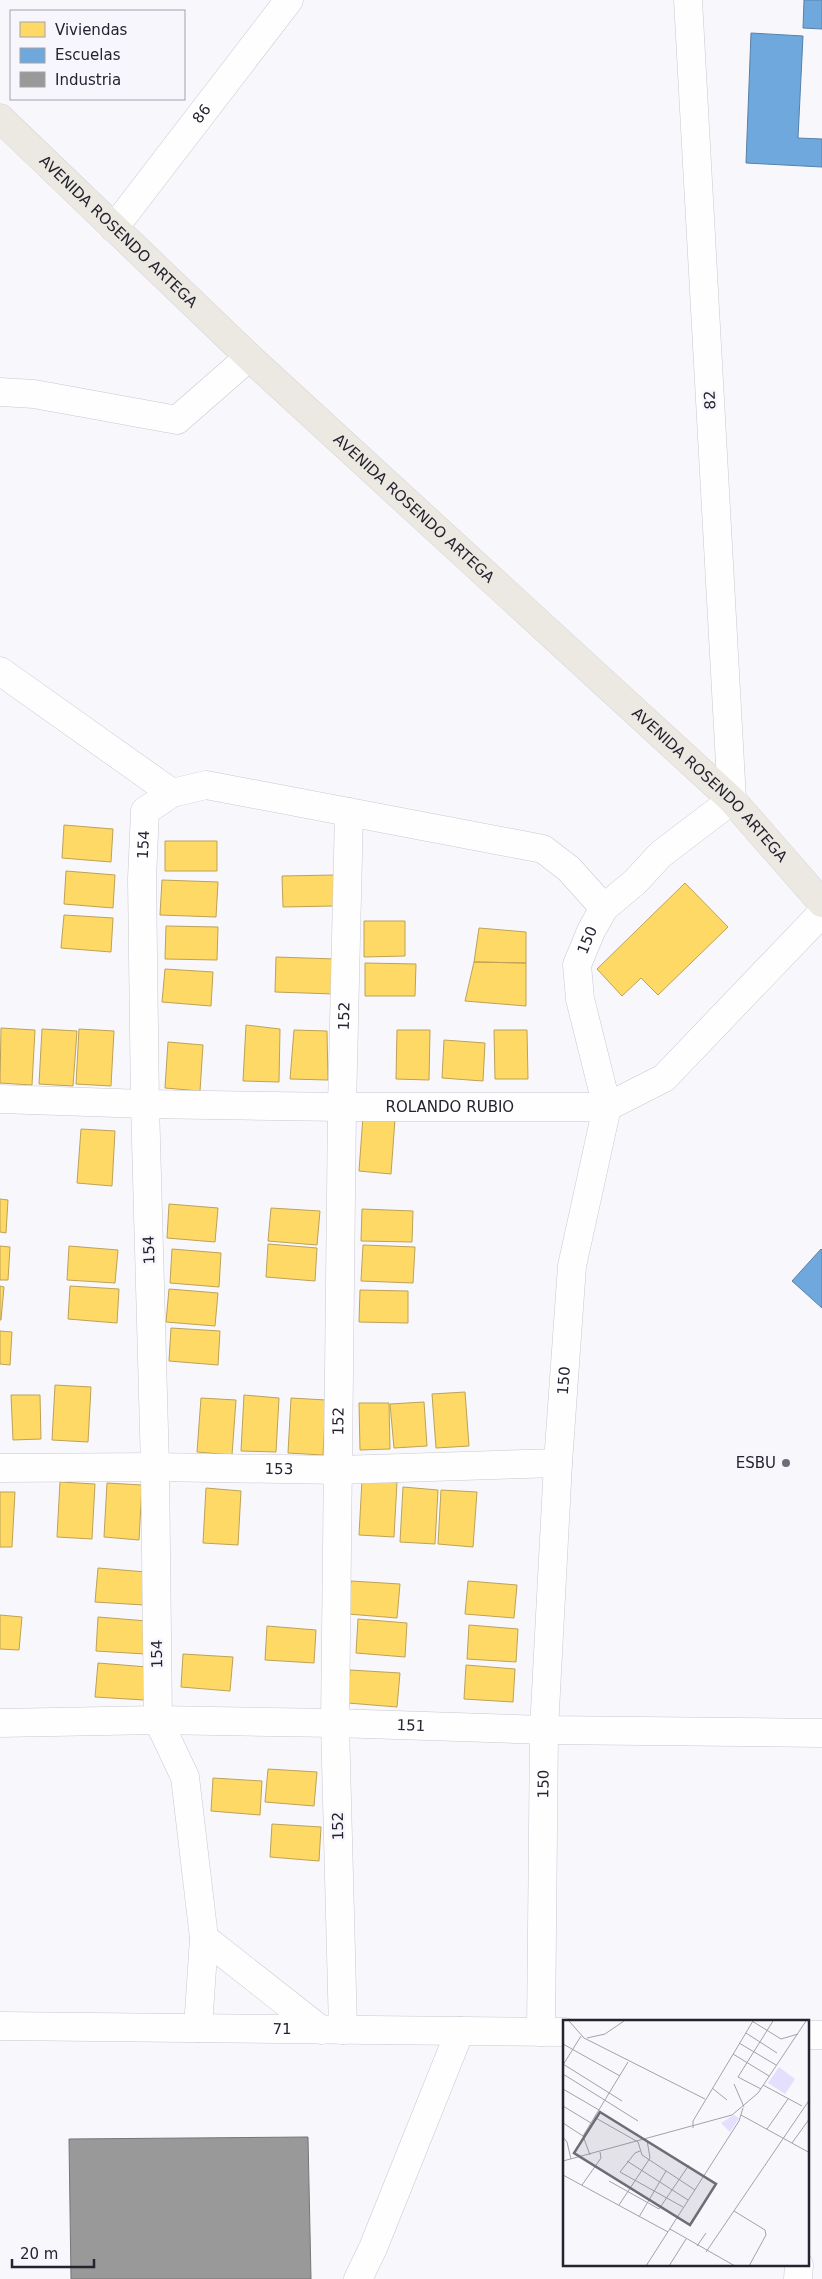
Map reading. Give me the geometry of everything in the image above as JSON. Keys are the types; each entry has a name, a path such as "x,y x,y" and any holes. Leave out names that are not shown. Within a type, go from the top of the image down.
{"main road":[{"name":"AVENIDA ROSENDO ARTEGA","path":"0,118 249,357 732,800 822,904"}],"street":[{"name":"86","path":"114,228 288,0"},
{"name":"82","path":"688,0 732,800"},
{"path":"0,392 34,394 177,420 249,357"},
{"path":"0,671 172,793 206,785 543,849 569,869 604,908"},
{"name":"154","path":"158,1720 155,1467 145,1104 142,879 145,812 172,793"},
{"name":"150","path":"553,2032 544,1730 558,1463 572,1266 607,1107 580,999 577,965 591,931 604,908 635,882 661,854 732,800"},
{"name":"152","path":"332,2030 342,1107 349,812"},
{"name":"ROLANDO RUBIO","path":"0,1098 145,1104 342,1107 607,1107 664,1078 822,913"},
{"name":"153","path":"0,1468 155,1467 338,1470 558,1463"},
{"path":"158,1720 185,1777 204,1938 198,2028"},
{"name":"151","path":"0,1722 158,1720 335,1723 544,1730 822,1733"},
{"path":"204,1938 332,2030"},
{"name":"71","path":"0,2026 553,2032"},
{"path":"358,2279 373,2248 460,2031"},
{"path":"798,2266 798,2279"}],"building: Viviendas":[{"path":"64,825 113,829 111,862 62,858"},
{"path":"165,841 217,841 217,871 165,871"},
{"path":"66,871 115,875 113,908 64,904"},
{"path":"334,875 334,906 283,907 282,876"},
{"path":"162,880 218,882 216,917 160,915"},
{"path":"685,883 728,927 658,995 641,978 622,996 597,969"},
{"path":"64,915 113,918 111,952 61,948"},
{"path":"364,921 405,921 405,956 364,957"},
{"path":"166,926 218,927 217,960 165,959"},
{"path":"479,928 526,932 526,963 474,962"},
{"path":"276,957 335,959 334,994 275,992"},
{"path":"474,962 526,963 526,1006 465,1001"},
{"path":"365,963 416,964 415,996 365,996"},
{"path":"165,969 213,972 211,1006 162,1002"},
{"path":"246,1025 280,1029 279,1082 243,1081"},
{"path":"1,1028 35,1030 32,1085 0,1083"},
{"path":"42,1029 77,1031 73,1086 39,1084"},
{"path":"79,1029 114,1031 111,1086 76,1084"},
{"path":"294,1030 327,1031 328,1080 290,1079"},
{"path":"397,1030 430,1030 429,1080 396,1079"},
{"path":"494,1030 527,1030 528,1079 495,1079"},
{"path":"444,1040 485,1043 483,1081 442,1078"},
{"path":"168,1042 203,1045 200,1091 165,1088"},
{"path":"363,1116 395,1119 391,1174 359,1171"},
{"path":"81,1129 115,1131 112,1186 77,1183"},
{"path":"0,1199 8,1200 6,1233 0,1232"},
{"path":"169,1204 218,1208 215,1242 167,1238"},
{"path":"271,1208 320,1211 317,1245 268,1241"},
{"path":"362,1209 413,1211 412,1242 361,1241"},
{"path":"268,1244 317,1248 315,1281 266,1277"},
{"path":"363,1245 415,1247 413,1283 361,1281"},
{"path":"0,1246 10,1247 8,1280 0,1280"},
{"path":"69,1246 118,1250 115,1283 67,1280"},
{"path":"172,1249 221,1253 219,1287 170,1283"},
{"path":"0,1286 4,1287 1,1320 0,1320"},
{"path":"70,1286 119,1289 117,1323 68,1319"},
{"path":"169,1289 218,1293 215,1326 166,1322"},
{"path":"360,1290 408,1291 408,1323 359,1322"},
{"path":"171,1328 220,1331 218,1365 169,1361"},
{"path":"0,1331 12,1332 10,1365 0,1364"},
{"path":"55,1385 91,1387 88,1442 52,1440"},
{"path":"465,1392 469,1446 436,1448 432,1394"},
{"path":"11,1395 40,1395 41,1439 13,1440"},
{"path":"244,1395 279,1398 276,1452 241,1451"},
{"path":"201,1398 236,1400 232,1455 197,1452"},
{"path":"291,1398 326,1400 323,1455 288,1453"},
{"path":"424,1402 427,1446 394,1448 390,1404"},
{"path":"359,1403 389,1403 390,1449 360,1450"},
{"path":"362,1480 397,1482 394,1537 359,1535"},
{"path":"60,1482 95,1484 92,1539 57,1537"},
{"path":"107,1483 142,1485 139,1540 104,1537"},
{"path":"403,1487 438,1490 435,1544 400,1542"},
{"path":"206,1488 241,1491 238,1545 203,1543"},
{"path":"441,1490 477,1492 473,1547 438,1544"},
{"path":"0,1492 15,1492 12,1547 0,1547"},
{"path":"98,1568 146,1572 144,1605 95,1602"},
{"path":"351,1581 400,1584 397,1618 348,1614"},
{"path":"468,1581 517,1585 514,1618 465,1614"},
{"path":"0,1615 22,1617 19,1650 0,1649"},
{"path":"98,1617 147,1621 145,1654 96,1651"},
{"path":"358,1619 407,1623 405,1657 356,1653"},
{"path":"469,1625 518,1629 516,1662 467,1659"},
{"path":"267,1626 316,1630 314,1663 265,1660"},
{"path":"183,1654 233,1657 230,1691 181,1687"},
{"path":"98,1663 147,1667 144,1700 95,1697"},
{"path":"466,1665 515,1669 513,1702 464,1699"},
{"path":"350,1670 400,1673 397,1707 348,1703"},
{"path":"268,1769 317,1772 314,1806 265,1802"},
{"path":"213,1778 262,1781 260,1815 211,1811"},
{"path":"272,1824 321,1827 319,1861 270,1857"}],"building: Escuelas":[{"path":"804,0 822,0 822,29 803,28"},
{"path":"751,33 803,36 798,138 822,139 822,167 746,163"},
{"path":"822,1250 822,1308 792,1281"}],"building: Industria":[{"path":"308,2137 311,2279 71,2279 69,2139"}],"place":[{"name":"ESBU","path":"786,1463"}]}
